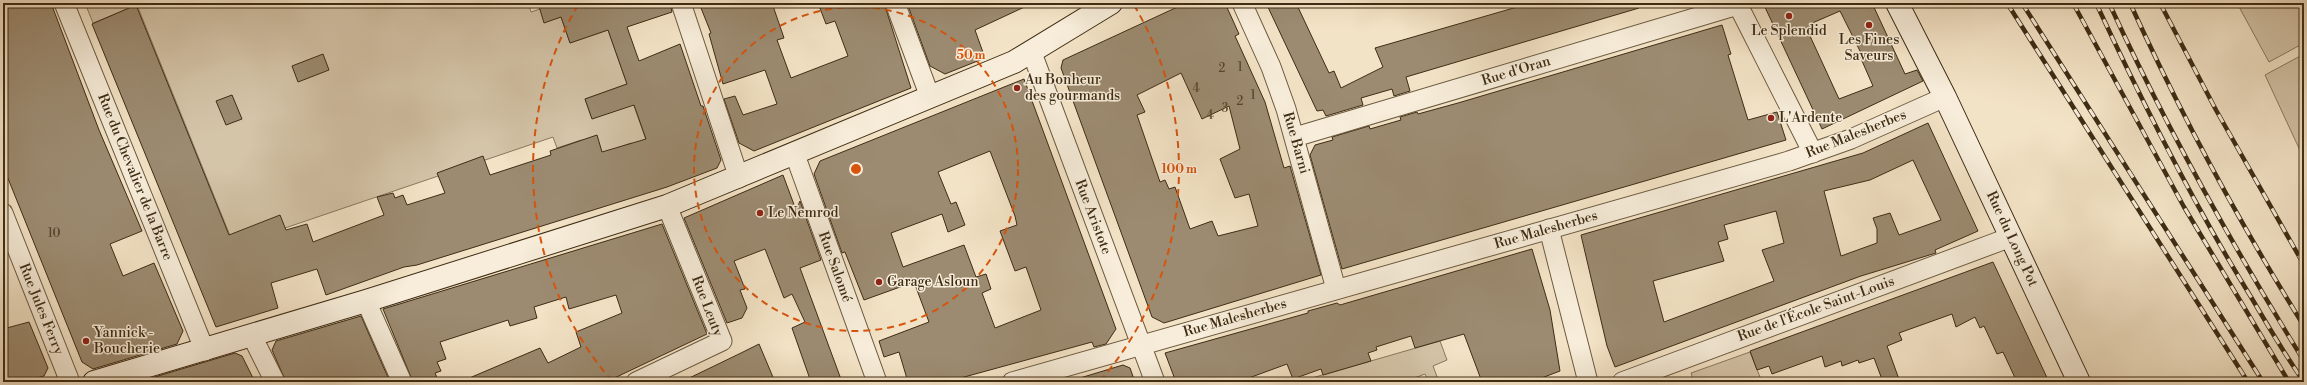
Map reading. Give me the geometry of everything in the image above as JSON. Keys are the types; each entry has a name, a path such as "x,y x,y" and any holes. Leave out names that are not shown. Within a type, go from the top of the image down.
{"street":[{"name":"Rue du Chevalier de la Barre","path":"64,3 205,350"},
{"path":"681,3 739,178"},
{"path":"895,3 930,97"},
{"path":"94,382 366,301 667,206 739,178 794,152 1014,62 1032,53 1071,26 1111,3"},
{"name":"Rue Barni","path":"1242,3 1274,74 1294,137 1336,289"},
{"name":"Rue du Long Pot","path":"1897,3 1945,97 2079,382"},
{"name":"Rue du Long Pot","path":"1908,3 1945,97"},
{"name":"Rue d'Oran","path":"1294,137 1738,5 1813,153"},
{"name":"Rue Aristote","path":"1032,53 1155,382"},
{"name":"Rue Malesherbes","path":"1012,382 1813,153 1851,139 1945,97"},
{"name":"Rue Salomé","path":"794,152 877,382"},
{"name":"Rue Leuty","path":"636,382 722,341 667,206"},
{"name":"Rue Jules Ferry","path":"3,213 70,382"},
{"path":"1549,229 1588,382"},
{"name":"Rue de l'École Saint-Louis","path":"1622,382 2011,237"},
{"path":"366,301 402,382"},
{"path":"252,336 275,382"}],"shaded area":[{"path":"85,3 528,3 531,12 540,9 545,22 561,17 570,43 608,30 627,84 585,99 591,116 633,103 653,160 631,143 617,148 605,162 599,144 581,140 557,148 553,137 285,228 233,243 137,5 93,23"},
{"path":"2237,3 2304,3 2304,43 2269,62"},
{"path":"2304,54 2304,159 2265,75"},
{"path":"1440,341 1447,360 1433,366 1439,382 1429,382 1425,374 1404,382 1306,382 1305,380"},
{"path":"1750,352 1762,382 1702,382 1693,379 1691,373"}],"building":[{"path":"3,3 51,3 99,130 142,231 110,244 123,276 154,263 183,331 177,344 93,369 82,362 3,166"},
{"path":"538,3 670,3 672,12 627,27 639,61 680,44 721,160 717,168 667,187 417,265 404,267 326,295 317,269 271,283 278,308 216,327 92,24 136,5 229,235 280,215 286,230 307,224 313,242 384,215 377,197 393,193 395,198 403,195 407,205 445,193 437,173 483,156 490,175 551,155 550,151 597,135 602,152 646,139 634,105 592,119 585,99 627,84 608,30 570,43 561,17 544,23"},
{"path":"699,3 772,3 784,38 777,40 791,78 848,56 835,21 826,24 818,3 884,3 911,88 754,151 739,143 724,99 735,96 743,115 777,104 765,70 723,84 709,34 711,33"},
{"path":"907,3 1033,3 975,30 985,58 945,74 930,66"},
{"path":"1186,3 1225,3 1239,34 1235,36 1265,102 1284,168 1290,166 1321,275 1164,323 1152,317 1061,68 1063,60","holes":["1181,73 1202,119 1229,106 1240,149 1220,159 1235,198 1249,194 1258,226 1218,236 1212,221 1190,229 1175,187 1169,189 1165,180 1160,182 1137,115 1145,112 1137,95"]},
{"path":"1266,3 1296,3 1329,73 1334,71 1341,88 1383,67 1375,48 1531,3 1639,3 1639,8 1406,77 1410,91 1394,96 1392,89 1361,98 1363,105 1326,116 1323,110 1317,111"},
{"path":"1763,3 1872,3 1905,74 1917,70 1923,81 1822,129","holes":["1840,11 1861,53 1859,54 1873,86 1839,99 1810,36 1814,34 1810,24"]},
{"path":"1722,25 1731,54 1728,55 1748,120 1777,112 1786,140 1342,269 1310,155 1315,145 1333,140 1332,137 1369,126 1370,129 1401,120 1400,117 1417,112 1418,114 1458,103"},
{"path":"323,54 329,70 298,82 292,66"},
{"path":"1024,79 1116,329 1106,344 1094,347 1092,342 946,382 908,382 899,352 884,357 879,341 929,322 914,282 864,300 845,252 842,253 814,174 820,161","holes":["990,151 1015,216 1017,225 1000,231 1015,271 1026,267 1041,310 995,328 982,293 991,289 986,274 976,277 964,245 903,267 891,233 942,214 948,232 965,225 956,202 951,204 938,172"]},
{"path":"232,95 242,119 226,125 216,101"},
{"path":"1928,123 1978,231 1935,250 1936,253 1861,276 1615,367 1607,346 1581,235 1863,153","holes":["1913,160 1941,220 1899,235 1890,213 1873,218 1877,229 1877,243 1841,256 1824,191 1870,180","1776,211 1784,243 1762,250 1774,281 1664,322 1653,281 1724,261 1718,242 1728,239 1724,225"]},
{"path":"783,175 796,210 800,201 821,260 800,268 842,382 811,382 792,328 805,322 792,294 784,298 765,249 734,261 745,289 740,290 747,308 742,318 727,323 684,218"},
{"path":"662,224 707,334 606,382 460,382 540,348 548,363 581,347 576,332 622,313 616,295 569,309 566,297 534,307 537,318 510,326 508,320 440,342 446,359 437,362 441,371 435,373 439,382 413,382 383,309"},
{"path":"1532,249 1550,310 1560,371 1531,382 1482,382 1464,334 1415,348 1411,336 1376,347 1377,350 1368,353 1371,361 1323,375 1321,369 1293,379 1287,364 1238,382 1176,382 1165,353 1308,313 1308,311 1337,303 1340,305"},
{"path":"1993,262 2049,382 2017,382 2003,352 1997,354 1984,326 1980,328 1975,317 1956,327 1952,314 1899,333 1902,340 1887,346 1900,382 1883,382 1874,358 1859,363 1858,360 1842,366 1841,361 1825,367 1822,356 1772,374 1769,366 1757,370 1750,351"},
{"path":"361,316 390,382 286,382 272,350 276,341"},
{"path":"29,322 48,368 44,376 22,382 3,382 3,329"},
{"path":"759,344 775,382 681,382 741,353"},
{"path":"235,353 242,356 255,382 138,382"},
{"path":"1123,365 1130,368 1135,382 1081,382 1080,378"}],"railway":[{"path":"2007,3 2248,382"},
{"path":"2022,3 2263,382"},
{"path":"2073,3 2184,207 2289,382"},
{"path":"2096,3 2150,116 2209,226 2270,330 2304,382"},
{"path":"2109,3 2153,95 2201,185 2251,274 2304,361"},
{"path":"2130,3 2149,45 2212,168 2304,326"},
{"path":"2160,3 2216,110 2304,265"}],"place":[{"name":"Le Splendid","path":"1789,16"},
{"name":"Les Fines Saveurs","path":"1869,25"},
{"name":"Au Bonheur des gourmands","path":"1017,88"},
{"name":"L'Ardente","path":"1771,118"},
{"name":"Le Nemrod","path":"760,213"},
{"name":"Garage Asloun","path":"879,282"},
{"name":"Yannick - Boucherie","path":"86,341"}]}
